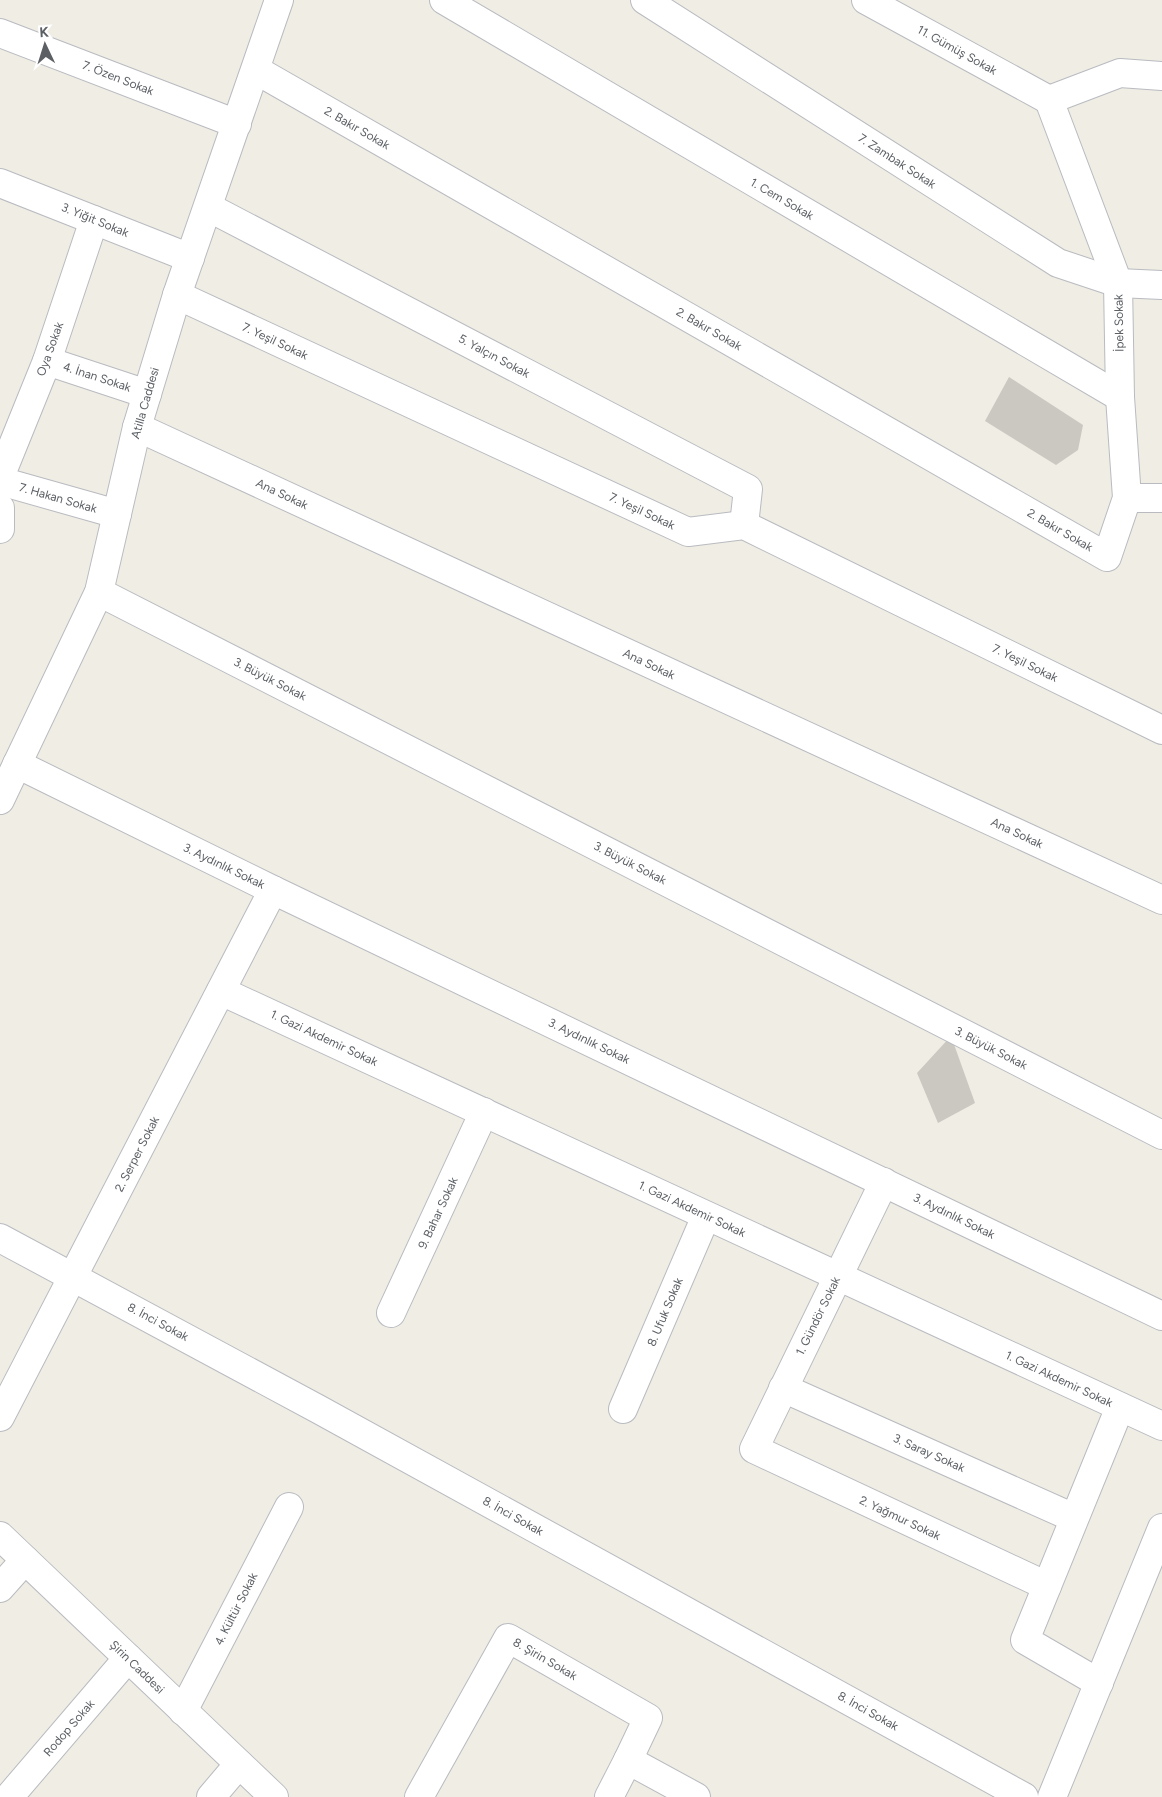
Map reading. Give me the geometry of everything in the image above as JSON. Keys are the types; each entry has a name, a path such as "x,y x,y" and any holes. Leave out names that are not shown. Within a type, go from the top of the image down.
{"street":[{"name":"Atilla Caddesi","path":"0,800 99,592 137,427 147,394 177,296 279,0"},
{"name":"1. Cem Sokak","path":"444,0 1120,397"},
{"name":"7. Zambak Sokak","path":"645,0 1058,263 1118,283 1162,285"},
{"name":"11. Gümüş Sokak","path":"866,0 1049,100"},
{"name":"7. Özen Sokak","path":"0,32 237,124"},
{"name":"2. Bakır Sokak","path":"256,70 1107,557 1127,498"},
{"path":"1049,100 1120,73 1162,76"},
{"name":"İpek Sokak","path":"1049,100 1118,283 1120,397 1127,498"},
{"name":"3. Yiğit Sokak","path":"0,182 190,258"},
{"name":"5. Yalçın Sokak","path":"208,207 748,489 744,525"},
{"name":"Oya Sokak","path":"0,477 47,361 94,220"},
{"name":"7. Yeşil Sokak","path":"177,296 688,532 744,525 1162,730"},
{"name":"4. İnan Sokak","path":"47,361 147,394"},
{"name":"Ana Sokak","path":"137,427 1162,900"},
{"name":"7. Hakan Sokak","path":"0,481 117,514"},
{"path":"1127,498 1162,498"},
{"path":"0,508 0,529"},
{"name":"3. Büyük Sokak","path":"99,592 1162,1135"},
{"name":"3. Aydınlık Sokak","path":"17,764 274,890 1162,1316"},
{"name":"2. Serper Sokak","path":"0,1417 274,890"},
{"name":"1. Gazi Akdemir Sokak","path":"221,991 1162,1426"},
{"name":"9. Bahar Sokak","path":"391,1314 484,1112"},
{"name":"1. Gündör Sokak","path":"754,1449 884,1182"},
{"name":"8. Ufuk Sokak","path":"623,1409 706,1216"},
{"name":"8. İnci Sokak","path":"0,1238 73,1276 1024,1797"},
{"name":"3. Saray Sokak","path":"783,1388 1074,1518"},
{"path":"1099,1683 1025,1640 1120,1407"},
{"name":"2. Yağmur Sokak","path":"754,1449 1047,1586"},
{"name":"4. Kültür Sokak","path":"183,1711 289,1507"},
{"path":"1052,1797 1162,1528"},
{"name":"Şirin Caddesi","path":"0,1536 274,1797"},
{"path":"0,1588 25,1560"},
{"name":"8. Şirin Sokak","path":"419,1797 508,1638 648,1718 628,1760"},
{"name":"Rodop Sokak","path":"13,1790 128,1658"},
{"path":"609,1797 628,1760 696,1797"},
{"path":"211,1797 239,1764"}],"building":[{"path":"1009,377 1083,425 1078,450 1056,465 985,421"},
{"path":"951,1036 975,1103 938,1123 917,1073"}]}
